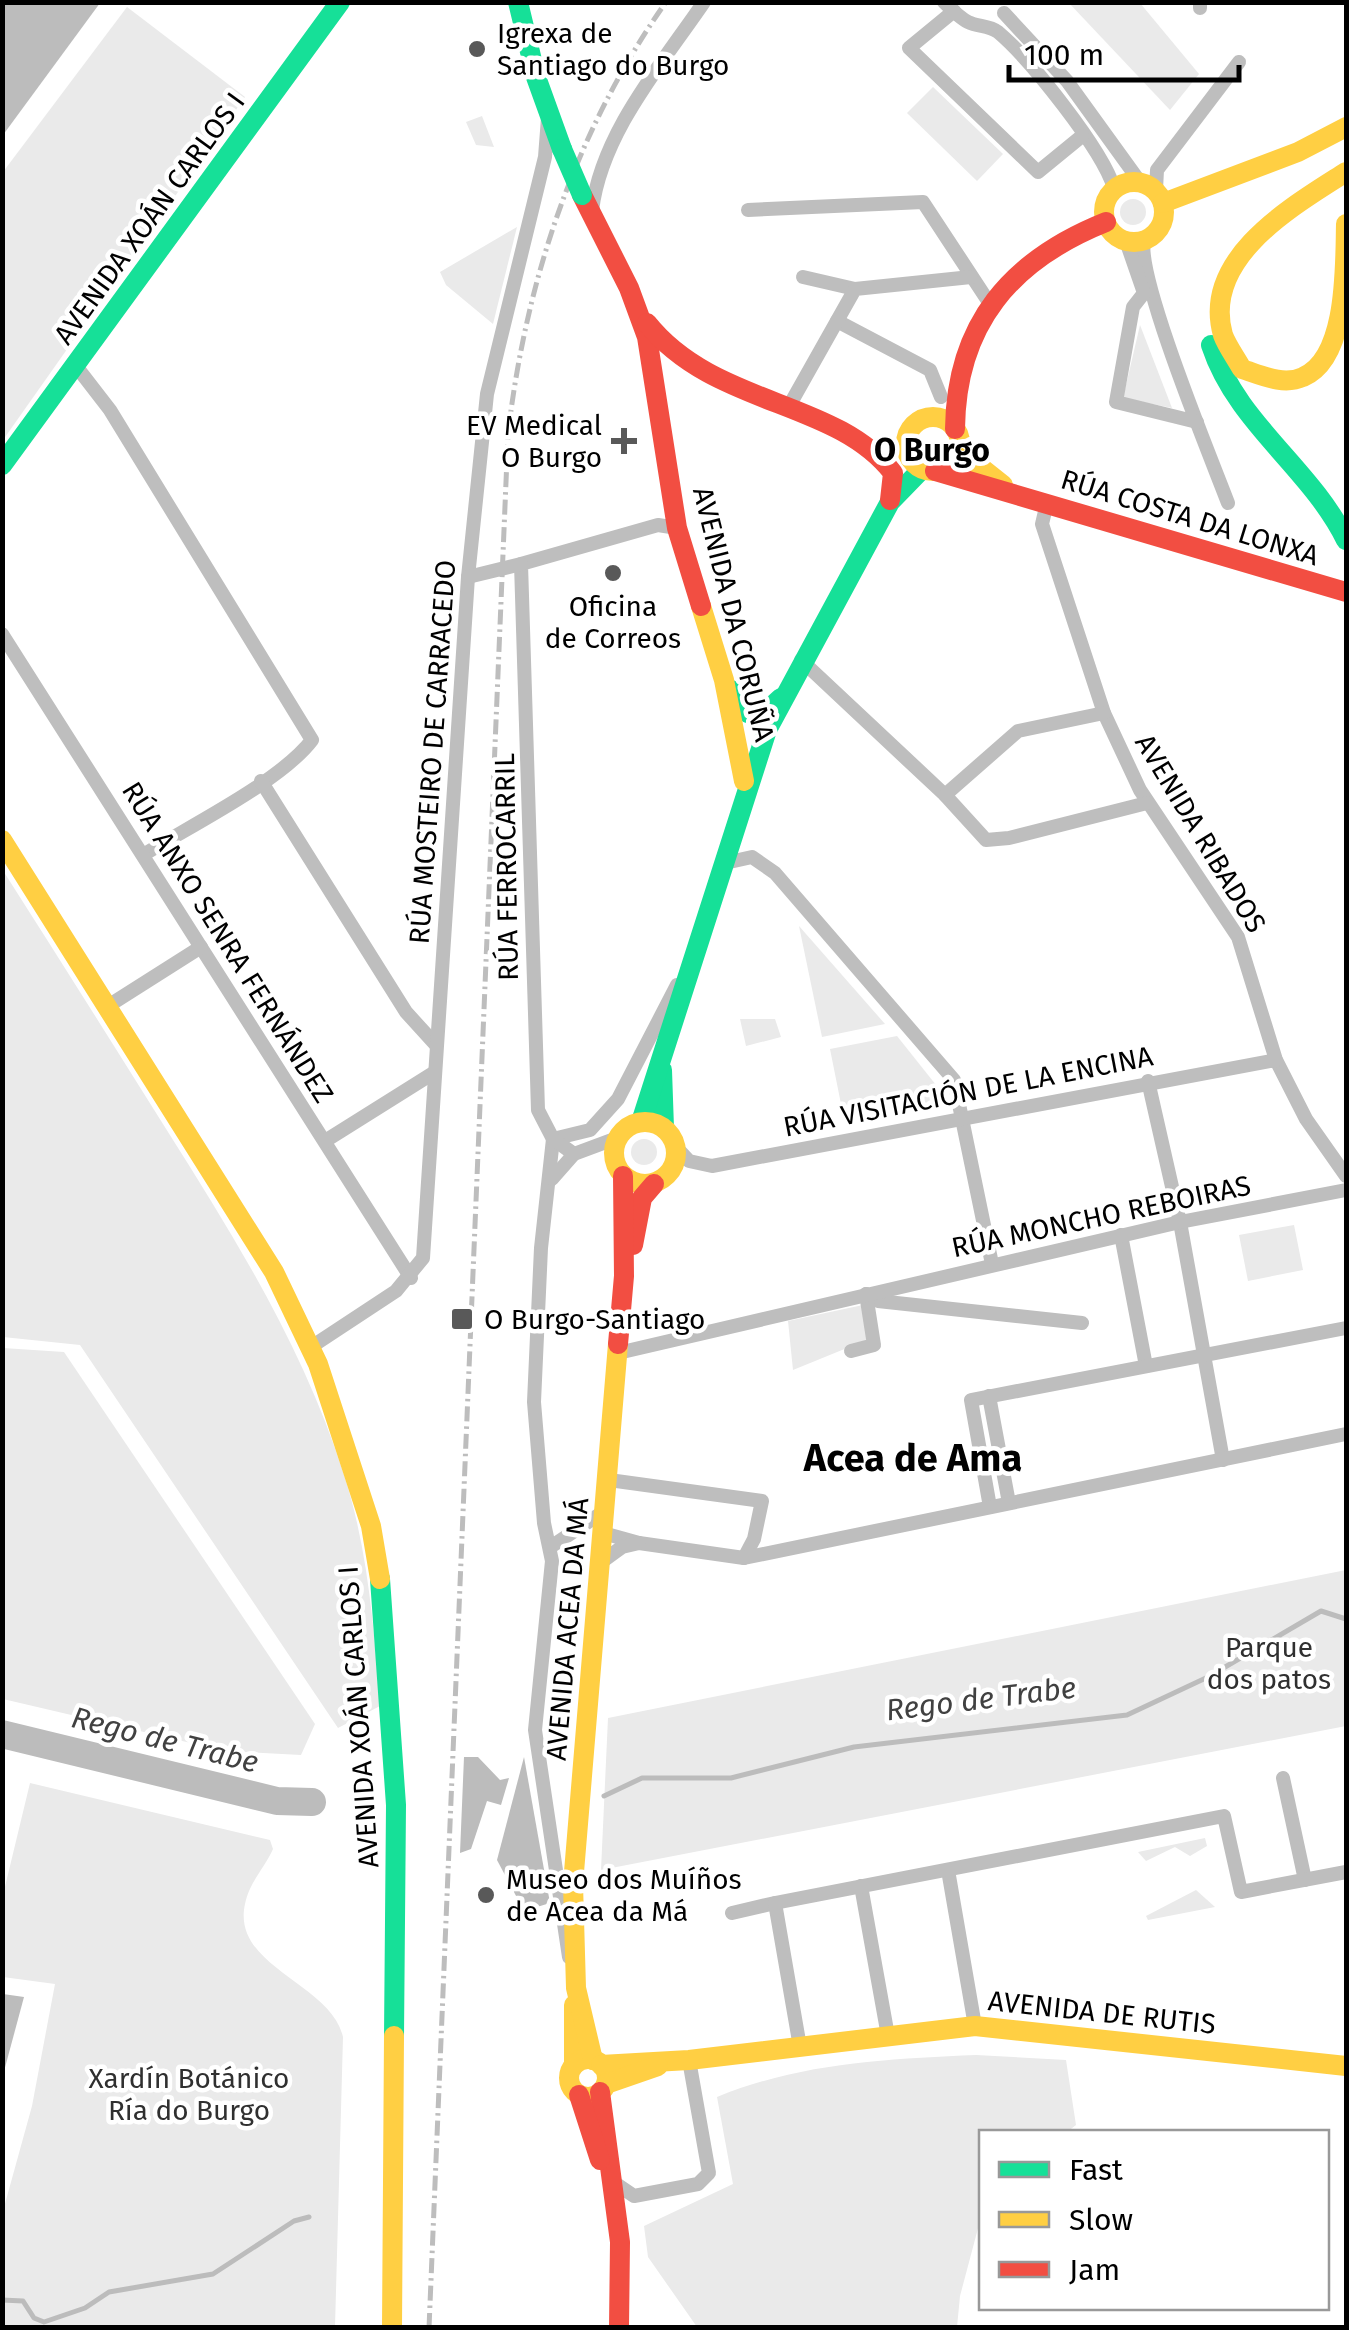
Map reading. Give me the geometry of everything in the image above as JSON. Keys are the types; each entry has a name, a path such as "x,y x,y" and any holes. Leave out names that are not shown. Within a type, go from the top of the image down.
{"main road":[{"name":"AVENIDA XOÁN CARLOS I","path":"2,465 340,2"},
{"name":"AVENIDA DA CORUÑA","path":"518,2 562,149 637,309 656,366 677,528 724,680 743,758 745,794"},
{"name":"AVENIDA DA CORUÑA","path":"526,2 549,112"},
{"path":"1150,183 1160,227 1135,240 1111,232 1104,204 1114,188 1298,152 1346,127"},
{"path":"1346,157 1247,228 1227,253 1208,305 1213,355 1231,389 1313,484 1346,540"},
{"path":"1346,172 1265,226 1232,268 1220,315 1222,335 1242,369 1278,381 1314,369 1328,354 1344,313 1346,224"},
{"path":"860,447 891,446 928,418 992,307 1030,262 1058,242 1106,222"},
{"path":"624,1276 623,1176 614,1158 617,1138 641,1122 745,794 784,694 890,502 894,484 890,466 860,447 788,408 699,372 652,330 637,309"},
{"path":"890,502 928,470 950,464 957,439 958,370"},
{"path":"662,411 670,382 699,372"},
{"path":"928,418 943,420 957,439"},
{"path":"908,434 906,451 928,470"},
{"name":"RÚA COSTA DA LONXA","path":"957,439 1017,495"},
{"name":"RÚA COSTA DA LONXA","path":"928,470 1346,592"},
{"path":"724,680 748,712 770,708 784,694"},
{"name":"AVENIDA XOÁN CARLOS I","path":"2,840 274,1272 311,1347 343,1430 371,1526 384,1605 396,1804 392,2328"},
{"path":"624,1276 642,1198 670,1174 676,1147 664,1128 662,1063"},
{"path":"641,1122 664,1128"},
{"path":"623,1176 638,1184 654,1184"},
{"name":"AVENIDA ACEA DA MÁ","path":"592,2077 576,1988 573,1884 624,1276"},
{"name":"AVENIDA DE RUTIS","path":"592,2077 682,2060 975,2026 1346,2066"},
{"path":"592,2077 620,2242 619,2328"},
{"path":"592,2077 615,2204"}],"street":[{"path":"587,204 619,130 704,2"},
{"path":"1082,136 1038,172 909,48 949,6 968,22 995,29 1054,94 1109,172 1114,188"},
{"path":"995,29 1007,8 1150,183 1238,62"},
{"name":"RÚA MOSTEIRO DE CARRACEDO","path":"411,1278 423,1258 468,577 487,394 545,157 549,112"},
{"path":"748,210 923,202 992,307"},
{"path":"1135,240 1144,293 1134,307 1116,402 1197,422"},
{"path":"1135,240 1228,503"},
{"path":"803,277 855,289 971,277"},
{"path":"788,408 855,289"},
{"path":"837,322 930,370 941,397"},
{"path":"76,366 110,410 312,740 302,754 143,855"},
{"name":"AVENIDA RIBADOS","path":"1047,503 1042,524 1104,713 1148,803 1238,937 1276,1060 1306,1119 1346,1176"},
{"path":"468,577 658,525 677,528"},
{"name":"RÚA FERROCARRIL","path":"521,564 538,1110 554,1139"},
{"name":"RÚA ANXO SENRA FERNÁNDEZ","path":"2,634 411,1278"},
{"path":"801,660 946,795 986,840 1009,838 1148,803"},
{"path":"946,795 1018,731 1104,713"},
{"path":"261,781 406,1012 436,1045"},
{"path":"725,863 752,857 776,872 954,1080 992,1264"},
{"path":"108,1006 202,946"},
{"path":"554,1139 590,1130 618,1099 696,948"},
{"name":"RÚA VISITACIÓN DE LA ENCINA","path":"676,1147 689,1160 712,1166 1148,1081 1276,1060"},
{"path":"324,1140 435,1072"},
{"path":"1148,1081 1180,1222 1223,1460"},
{"path":"552,1180 574,1154 617,1138"},
{"path":"554,1139 574,1154"},
{"path":"554,1139 541,1248 534,1402 544,1523 552,1546 535,1730 563,1931 576,1988"},
{"name":"RÚA MONCHO REBOIRAS","path":"618,1353 992,1264 1346,1190"},
{"path":"1120,1236 1146,1366"},
{"path":"311,1347 411,1278"},
{"path":"851,1351 874,1345 866,1294"},
{"name":"RÚA MONCHO REBOIRAS","path":"866,1294 878,1301 1082,1323"},
{"path":"990,1507 971,1400 1346,1328"},
{"path":"989,1396 1009,1503"},
{"path":"603,1533 639,1543 744,1558 1346,1434"},
{"path":"609,1480 762,1501 754,1539 744,1558"},
{"path":"552,1546 606,1510"},
{"path":"600,1562 622,1547 639,1543"},
{"path":"1283,1778 1305,1880"},
{"path":"732,1913 1224,1816 1241,1892 1346,1872"},
{"path":"948,1870 975,2026"},
{"path":"861,1886 888,2036"},
{"path":"774,1903 800,2047"},
{"path":"612,2181 634,2196 698,2184 709,2172 682,2060"}],"green space":[{"path":"1069,3 1140,3 1199,74 1170,110"},
{"path":"127,7 245,97 3,440 3,172"},
{"path":"933,87 1003,154 977,181 907,113"},
{"path":"482,116 494,147 476,145 466,122"},
{"path":"1133,199 1142,203 1146,212 1142,221 1133,225 1124,221 1120,212 1124,203"},
{"path":"517,227 493,324 446,285 440,272"},
{"path":"1140,325 1172,408 1123,398"},
{"path":"2,869 244,1256 289,1340 328,1429 352,1503 364,1560 380,1706 338,1728 80,1345 3,1337"},
{"path":"799,926 885,1024 822,1037"},
{"path":"740,1019 775,1019 781,1037 746,1046"},
{"path":"897,1036 940,1090 942,1102 845,1124 830,1049"},
{"path":"644,1139 653,1143 657,1152 653,1161 644,1165 635,1161 631,1152 635,1143"},
{"path":"1294,1225 1303,1270 1248,1281 1239,1235"},
{"path":"863,1305 869,1339 793,1370 788,1321"},
{"path":"3,1348 64,1352 315,1724 301,1755 225,1751 3,1699"},
{"name":"Parque dos patos","path":"1346,1570 1346,1726 601,1870 608,1718"},
{"name":"Xardín Botánico Ría do Burgo","path":"30,1783 270,1840 273,1849 247,1896 245,1926 253,1944 267,1960 321,2002 335,2018 343,2037 335,2327 3,2327 3,2211 32,2106 55,1984 3,1977 3,1895"},
{"path":"1205,1838 1207,1846 1190,1856 1175,1847 1146,1861 1138,1852"},
{"path":"1196,1890 1215,1907 1148,1920 1146,1916"},
{"path":"976,2055 1066,2060 1076,2125 1070,2130 979,2130 979,2225 960,2296 957,2327 697,2327 648,2257 644,2226 733,2184 717,2097 780,2077 876,2061"}],"shaded area":[{"path":"2,3 100,3 3,135"},
{"path":"464,1757 478,1757 500,1780 509,1778 501,1805 487,1801 471,1849 460,1853"},
{"path":"524,1757 550,1903 524,1911 497,1860"},
{"path":"2,1994 24,1997 3,2075"}],"waterway":[{"name":"Rego de Trabe","path":"604,1796 642,1778 731,1778 854,1747 1127,1715 1208,1677 1321,1611 1346,1619"},
{"name":"Rego de Trabe","path":"2,1734 277,1801 312,1802"},
{"path":"2,2300 23,2301 34,2318 44,2322 85,2308 109,2292 213,2274 294,2221 309,2217"}],"railway":[{"path":"429,2328 508,434 528,319 560,208 606,102 666,2"}],"traffic: fast":[{"path":"2,465 340,2"},
{"path":"518,2 536,77 562,149"},
{"path":"562,149 582,195"},
{"path":"1211,345 1238,399 1313,490 1346,540"},
{"path":"641,1122 767,730 890,502 922,469"},
{"path":"731,690 748,713 770,708 781,698"},
{"path":"662,1070 664,1128"},
{"path":"380,1579 396,1805 394,2036"}],"traffic: slow":[{"path":"1163,203 1298,152 1346,127"},
{"path":"1346,172 1256,237 1225,282 1220,307 1223,335 1242,369 1288,380 1303,377 1318,367 1329,351 1341,309 1346,224"},
{"path":"1134,182 1156,190 1164,212 1156,234 1134,242 1112,234 1104,212 1112,190 1134,182"},
{"path":"933,417 952,425 960,444 952,463 933,471 914,463 906,444 914,425 933,417"},
{"path":"959,450 1003,485"},
{"path":"701,606 724,680 744,781"},
{"path":"2,840 274,1272 318,1364 371,1526 380,1579"},
{"path":"645,1122 667,1131 676,1153 667,1175 645,1184 623,1175 614,1153 623,1131 645,1122"},
{"path":"593,2060 576,1988 573,1884 618,1344"},
{"path":"574,2005 574,2065"},
{"path":"601,2065 689,2060 975,2026 1346,2066"},
{"path":"392,2328 394,2036"},
{"path":"588,2059 601,2065 607,2078 601,2091 588,2097 575,2091 569,2078 575,2065 588,2059"},
{"path":"606,2084 658,2066"}],"traffic: jam":[{"path":"582,195 629,288 647,337 677,528 701,606"},
{"path":"955,429 966,358 978,327 995,300 1042,256 1106,222"},
{"path":"647,323 674,351 706,371 840,430 869,449 893,473 890,500"},
{"path":"935,471 1346,592"},
{"path":"618,1344 624,1276 623,1176"},
{"path":"633,1245 642,1198 654,1184"},
{"path":"600,2092 620,2242 619,2328"},
{"path":"579,2095 600,2160"}],"place":[{"name":"Igrexa de Santiago do Burgo","path":"477,49"},
{"name":"EV Medical O Burgo","path":"624,441"},
{"name":"Oficina de Correos","path":"613,573"},
{"name":"O Burgo-Santiago","path":"462,1319"},
{"name":"Museo dos Muíños de Acea da Má","path":"486,1895"}],"district":[{"name":"O Burgo","path":"932,450"},
{"name":"Acea de Ama","path":"913,1458"}]}
